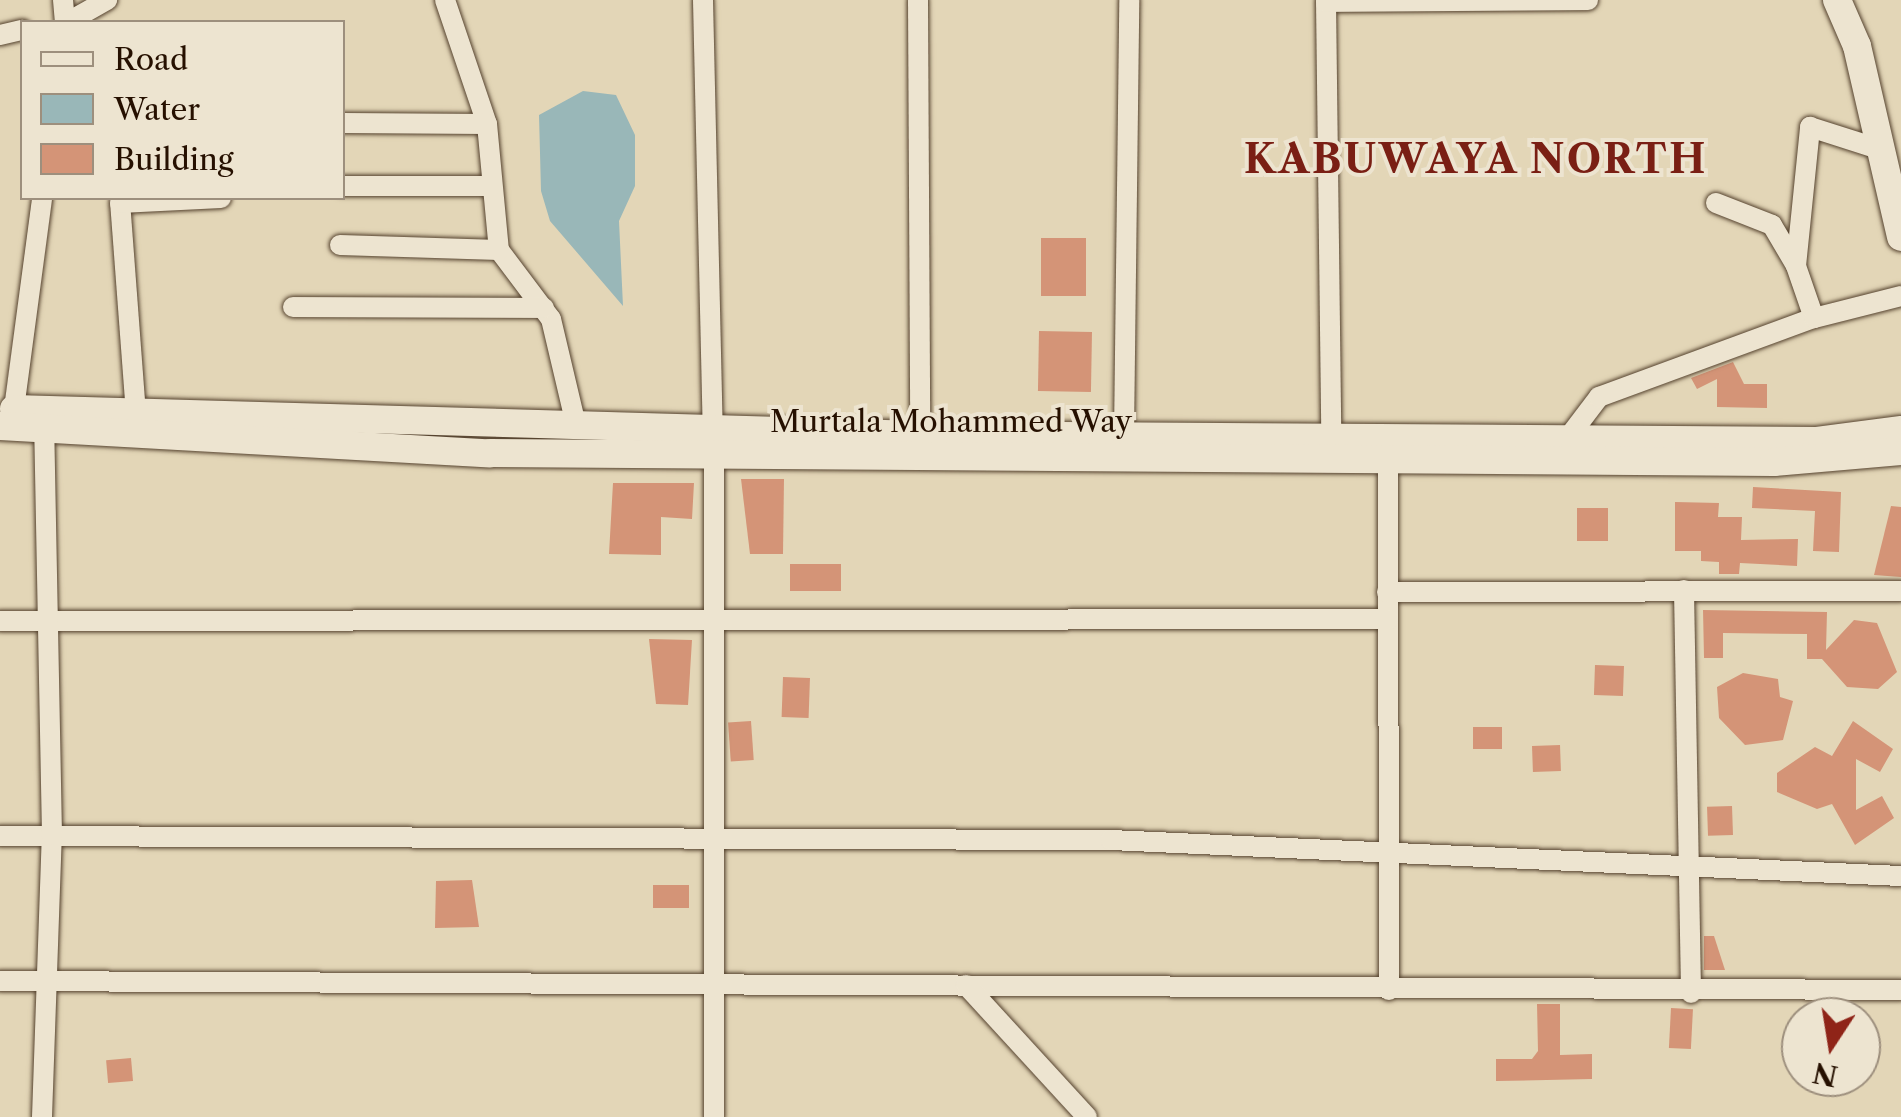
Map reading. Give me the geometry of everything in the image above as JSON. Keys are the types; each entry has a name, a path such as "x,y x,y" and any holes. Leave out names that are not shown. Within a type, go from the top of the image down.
{"main road":[{"path":"1836,0 1882,150 1901,237"},
{"name":"Murtala Mohammed Way","path":"5,414 136,414 577,429 714,442 1388,459 1774,462 1897,448"},
{"name":"Murtala Mohammed Way","path":"5,414 44,430 369,450 920,435 1124,434 1817,441 1897,448"}],"street":[{"path":"71,20 107,0"},
{"path":"445,0 486,124 499,250 544,308 577,429"},
{"path":"704,0 714,442 714,1117"},
{"path":"918,0 920,435"},
{"path":"1124,434 1129,0"},
{"path":"1332,435 1326,1 1588,0"},
{"path":"345,123 486,124"},
{"path":"1796,266 1810,127 1882,150"},
{"path":"345,186 491,186"},
{"path":"5,414 42,200"},
{"path":"136,414 120,203 164,200"},
{"path":"1716,202 1772,226 1796,266 1814,318"},
{"path":"340,244 499,250"},
{"path":"1567,439 1598,397 1814,318 1901,296"},
{"path":"293,307 544,308"},
{"path":"42,1117 52,835 44,430"},
{"path":"1388,459 1389,990"},
{"path":"1684,590 1690,992"},
{"path":"1387,592 1901,591"},
{"path":"0,621 1388,619"},
{"path":"0,836 716,835 1387,854 1901,876"},
{"path":"0,981 713,981 1389,990 1901,990"},
{"path":"966,985 1087,1117"}],"water":[{"path":"583,91 616,95 635,135 635,186 619,221 623,306 550,221 541,191 539,115"}],"building":[{"path":"1041,238 1086,238 1086,296 1041,296"},
{"path":"1039,331 1092,332 1091,392 1038,391"},
{"path":"1733,362 1744,384 1767,384 1767,408 1717,407 1717,379 1697,389 1691,378"},
{"path":"741,479 784,479 783,554 750,554"},
{"path":"613,483 694,483 692,519 661,517 661,555 609,554"},
{"path":"1753,487 1841,492 1839,552 1813,551 1815,511 1752,508"},
{"path":"1675,502 1719,503 1718,517 1742,517 1741,540 1798,539 1797,566 1740,563 1739,574 1719,574 1719,562 1701,561 1701,551 1675,551"},
{"path":"1891,506 1901,507 1901,577 1874,575"},
{"path":"1577,508 1608,508 1608,541 1577,541"},
{"path":"790,564 841,564 841,591 790,591"},
{"path":"1703,610 1827,612 1826,650 1854,620 1877,623 1897,672 1878,689 1847,687 1822,659 1807,659 1807,634 1723,633 1723,658 1704,658"},
{"path":"649,639 692,640 688,705 656,704"},
{"path":"1595,665 1624,666 1623,696 1594,695"},
{"path":"1743,673 1778,679 1780,697 1793,701 1783,740 1745,745 1719,718 1717,687"},
{"path":"783,677 810,678 809,718 782,717"},
{"path":"751,721 754,760 731,762 728,723"},
{"path":"1853,721 1893,749 1880,772 1856,759 1856,810 1882,796 1894,818 1855,845 1832,804 1817,809 1777,792 1777,773 1815,747 1832,756"},
{"path":"1473,727 1502,727 1502,749 1473,749"},
{"path":"1560,745 1561,771 1533,772 1532,746"},
{"path":"1732,806 1733,835 1708,836 1707,807"},
{"path":"472,880 479,927 435,928 436,881"},
{"path":"653,885 689,885 689,908 653,908"},
{"path":"1704,936 1714,936 1725,970 1704,970"},
{"path":"1537,1004 1560,1004 1560,1055 1592,1054 1592,1079 1496,1081 1496,1059 1532,1059 1538,1051"},
{"path":"1671,1008 1693,1009 1691,1049 1669,1048"},
{"path":"131,1058 133,1081 108,1083 106,1060"}],"district":[{"name":"KABUWAYA NORTH","path":"1476,159"}]}
